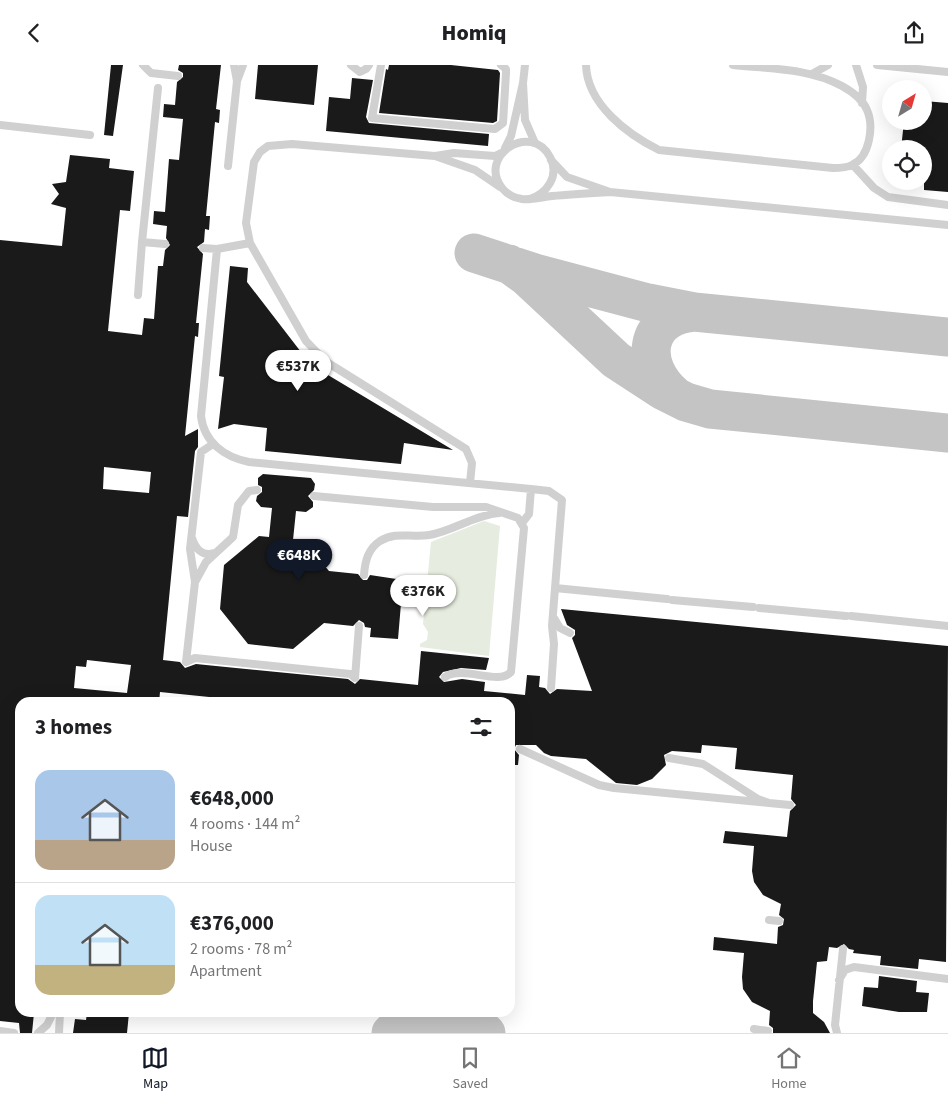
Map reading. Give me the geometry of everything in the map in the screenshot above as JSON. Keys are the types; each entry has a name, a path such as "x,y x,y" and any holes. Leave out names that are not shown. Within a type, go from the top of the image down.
{"lane":[{"path":"143,65 151,73 178,76"},
{"path":"234,65 237,81"},
{"path":"228,167 237,81 243,65"},
{"path":"350,65 360,72 369,65"},
{"path":"380,66 372,118 495,129 503,123 506,69 501,65"},
{"path":"504,190 499,183 496,168 511,136 524,65"},
{"path":"586,65 589,84 601,105 634,135 659,150 833,168 853,165 866,151 869,119 862,103 845,87 812,74 733,65"},
{"path":"812,74 828,65"},
{"path":"856,65 862,87 862,103"},
{"path":"877,65 948,72"},
{"path":"522,83 525,121 535,143 547,153 567,177 610,192"},
{"path":"138,295 158,89"},
{"path":"0,125 90,135"},
{"path":"470,483 472,463 466,449 336,369 314,352 306,341 250,243 246,223 252,173 256,156 268,146 292,144 435,156 454,153 495,155 519,142 535,143"},
{"path":"435,156 475,170 511,196 530,199 610,192 948,225"},
{"path":"530,199 545,191 550,184 553,177 552,160"},
{"path":"853,165 874,188 888,197 948,205"},
{"path":"142,241 165,244"},
{"path":"203,248 217,249 250,243"},
{"path":"217,249 201,416 202,425 213,444 229,456 249,462 549,491 562,500 553,616 554,644 551,688"},
{"path":"213,444 201,452 190,549 195,582 186,662 195,658 350,674 355,678 359,627"},
{"path":"522,523 529,514 531,489"},
{"path":"195,582 203,566 233,537 238,505 249,491 257,490"},
{"path":"314,496 433,507 486,507 518,518 522,523 524,528 511,671 504,676 459,672 445,677"},
{"path":"364,575 365,562 372,548 387,537 430,535 488,514 506,513"},
{"path":"192,536 198,549 207,554 216,553"},
{"path":"555,588 948,626"},
{"path":"553,616 560,628 570,633"},
{"path":"520,749 599,785 790,805"},
{"path":"669,758 703,764 758,799 770,803"},
{"path":"769,920 779,921"},
{"path":"836,1033 835,1025 842,949"},
{"path":"839,980 845,970 854,967 948,979"},
{"path":"38,1033 47,1025 52,1017"},
{"path":"59,1033 60,1017"},
{"path":"754,1029 768,1031"},
{"path":"0,1031 14,1033"}],"shaded area":[{"path":"484,521 500,526 489,656 420,647 420,644 427,640 428,632 423,624 431,542"}],"building":[{"path":"111,65 123,65 113,136 104,135"},
{"path":"179,65 221,65 216,109 220,110 219,123 215,122 206,216 210,216 209,230 205,229 204,242 197,247 203,254 196,323 199,323 198,337 195,336 185,436 198,429 198,447 195,451 188,517 177,516 163,660 180,662 185,668 196,664 348,679 355,684 360,679 418,685 421,651 489,658 486,670 461,668 443,672 439,677 444,682 462,679 485,682 484,691 525,695 527,675 540,676 539,687 545,688 550,694 557,689 592,691 572,638 575,635 575,630 567,625 561,609 948,646 946,962 919,959 918,969 880,965 881,956 853,953 854,950 849,949 844,944 837,948 829,947 827,961 817,962 813,1013 824,1022 830,1033 773,1033 773,1028 769,1025 770,1011 752,1002 743,989 744,953 713,950 714,937 777,944 778,927 783,925 784,919 779,915 781,904 763,895 754,882 752,871 754,846 723,843 725,831 787,837 790,811 796,805 791,799 793,775 735,769 737,748 702,745 701,753 672,751 664,755 666,765 652,779 637,785 616,783 586,759 551,756 544,753 536,745 516,745 515,747 515,697 209,697 160,692 160,697 15,697 15,1017 34,1017 32,1033 20,1033 19,1023 0,1021 0,240 62,246 66,208 51,204 59,194 52,184 66,182 70,155 110,159 109,168 134,171 130,211 120,210 108,331 142,335 144,318 154,319 158,266 163,266 165,250 170,245 166,238 167,226 153,224 154,211 165,212 169,159 179,160 183,119 163,117 164,104 175,105 177,82 183,77 183,73 178,70","holes":["104,467 151,472 149,493 103,489","87,660 131,665 127,693 74,688 76,666 86,667"]},
{"path":"258,65 318,65 314,105 255,99"},
{"path":"389,65 451,65 498,70 500,73 497,121 493,123 379,113 386,69 388,70"},
{"path":"352,78 373,80 366,117 369,123 489,134 488,146 326,131 329,97 350,99"},
{"path":"932,102 948,103 948,192 924,190 932,190 932,140 902,140 903,130 932,130"},
{"path":"230,266 248,268 247,282 321,378 328,375 453,450 404,443 401,464 265,451 267,428 234,424 218,429 224,377 219,376"},
{"path":"263,474 311,478 315,484 314,490 308,496 313,502 313,507 306,512 296,511 293,540 304,541 329,571 358,574 363,580 367,580 370,575 403,580 398,639 370,637 371,628 365,627 364,623 359,620 353,626 324,623 293,649 248,644 220,609 224,565 259,536 269,537 272,508 261,507 256,501 257,496 262,492 262,487 258,485 258,478"},
{"path":"515,750 519,755 518,765 515,765"},
{"path":"879,976 917,981 916,992 929,993 927,1012 899,1012 862,1006 864,987 878,988"},
{"path":"86,1017 129,1017 127,1033 73,1033 75,1019 86,1020"}],"taxiway":[{"path":"474,253 535,273 648,303 694,312 948,337"},
{"path":"509,264 527,277 616,360 662,390 686,402 710,409 948,433"},
{"path":"674,395 655,370 652,344 656,333 664,323 677,316 694,312"},
{"path":"391,1033 401,1025 423,1017"},
{"path":"451,1017 476,1025 486,1033"}]}
